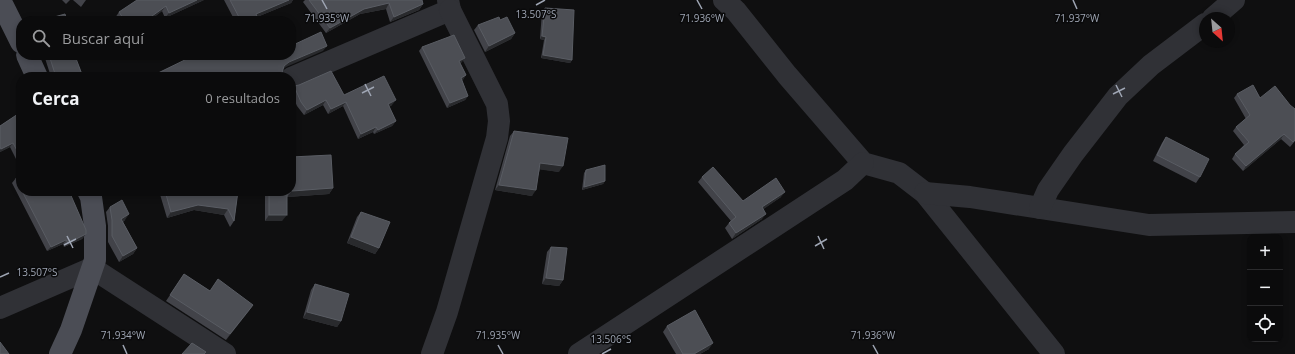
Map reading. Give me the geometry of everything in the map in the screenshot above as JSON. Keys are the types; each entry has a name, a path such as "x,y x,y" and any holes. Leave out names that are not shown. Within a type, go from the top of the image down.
{"main road":[{"path":"3,3 16,31"},
{"path":"29,60 35,72"},
{"path":"60,354 71,330 95,260 96,250 93,196"}],"street":[{"path":"724,0 736,10 787,75 863,163 899,174 925,193 1054,354"},
{"path":"1220,12 1234,0"},
{"path":"296,76 449,5 497,104 499,121 497,138 447,312 432,354"},
{"path":"1040,208 1048,190 1118,96 1151,65 1199,29"},
{"path":"579,354 845,180 863,163"},
{"path":"925,193 970,197 1149,226 1295,222"},
{"path":"0,308 92,268 225,354"}],"building":[{"path":"137,0 197,0 169,13 166,6 152,16 122,16 119,12"},
{"path":"230,0 289,0 256,14 257,16 238,16"},
{"path":"309,0 422,0 423,4 394,17 389,3 364,9 330,28"},
{"path":"545,8 574,10 572,60 543,55 546,37 542,36"},
{"path":"499,17 500,20 507,17 515,33 489,46 478,25"},
{"path":"321,32 327,46 296,59 296,44"},
{"path":"454,35 465,58 459,61 466,75 461,78 468,96 450,103 422,47"},
{"path":"51,60 77,60 81,72 54,72"},
{"path":"185,60 294,60 284,66 282,72 160,72"},
{"path":"331,71 344,95 384,76 396,100 388,104 396,121 378,130 376,127 361,134 346,102 331,109 326,100 307,110 301,102 296,91 296,86"},
{"path":"1253,85 1260,98 1275,86 1295,109 1295,140 1293,142 1284,134 1246,166 1235,154 1249,142 1236,127 1250,115 1237,94"},
{"path":"16,115 16,149 13,143 1,149 0,126"},
{"path":"514,131 568,138 563,166 540,163 536,190 499,185"},
{"path":"1166,137 1209,159 1200,177 1157,155"},
{"path":"331,155 333,188 296,191 296,157"},
{"path":"605,165 605,181 584,187 586,170"},
{"path":"713,167 743,201 776,178 785,192 762,207 766,214 736,233 729,223 736,217 702,177"},
{"path":"25,196 71,196 86,230 86,234 68,243 66,240 51,247"},
{"path":"166,196 237,196 234,221 228,209 198,205 171,212"},
{"path":"269,196 287,196 287,215 269,215"},
{"path":"122,200 129,214 121,219 137,248 123,256 112,236 110,207"},
{"path":"361,212 390,222 379,248 351,237"},
{"path":"551,247 567,248 563,280 546,278"},
{"path":"184,274 210,291 218,279 253,305 230,334 170,295"},
{"path":"315,284 349,294 341,321 307,312"},
{"path":"695,310 713,343 694,354 683,354 667,326"},
{"path":"0,342 9,354 0,354"},
{"path":"192,343 206,352 204,354 182,354"}]}
